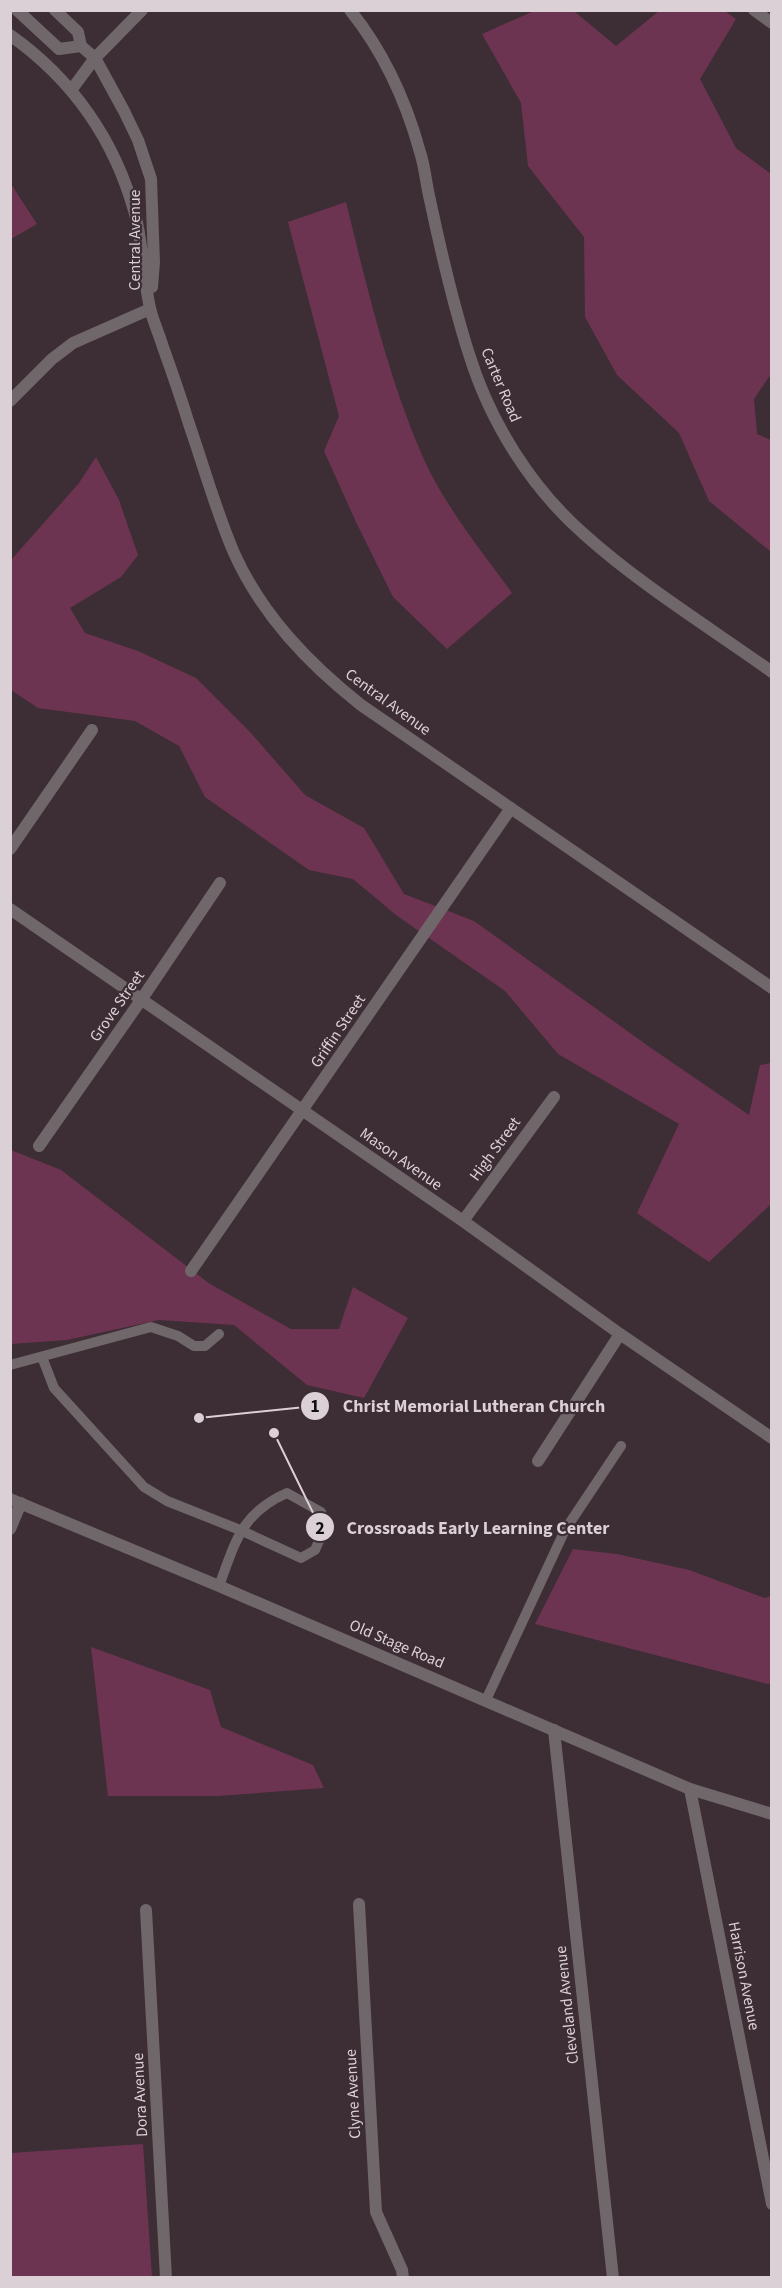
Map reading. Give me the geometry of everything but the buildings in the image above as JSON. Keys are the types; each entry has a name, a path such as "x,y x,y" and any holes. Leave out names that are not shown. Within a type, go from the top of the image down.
{"street":[{"path":"17,10 59,49 81,46"},
{"name":"Central Avenue","path":"55,10 78,32 81,46 95,58 129,121 151,179 154,262 150,309"},
{"path":"72,89 95,58 142,10"},
{"name":"Carter Road","path":"350,10 394,80 409,116 421,154 429,199 469,354 484,395 503,433 526,470 584,535 617,562 771,672"},
{"path":"754,10 771,23"},
{"name":"Central Avenue","path":"10,35 24,44 72,89 112,150 135,214 150,309 220,518 253,590 276,622 301,653 361,705 771,988"},
{"path":"10,401 52,359 73,343 150,309"},
{"path":"10,849 92,730"},
{"name":"Griffin Street","path":"191,1271 511,808"},
{"name":"Grove Street","path":"39,1146 220,883"},
{"name":"Mason Avenue","path":"10,909 463,1221 620,1334 771,1438"},
{"name":"High Street","path":"463,1221 554,1097"},
{"path":"538,1461 620,1334"},
{"path":"10,1529 16,1501"},
{"name":"Old Stage Road","path":"16,1501 690,1789 771,1814"},
{"name":"Cleveland Avenue","path":"554,1730 613,2277"},
{"name":"Harrison Avenue","path":"690,1789 771,2204"},
{"name":"Clyne Avenue","path":"359,1904 376,2212 403,2277"},
{"name":"Dora Avenue","path":"146,1910 166,2277"}],"lane":[{"path":"10,1365 151,1327 178,1336 194,1346 205,1346 219,1335"},
{"path":"42,1357 54,1388 144,1487 167,1501 240,1530 301,1558 315,1550 326,1525 321,1512 287,1493 268,1501 240,1530 219,1586"},
{"path":"486,1700 565,1530 621,1446"}],"shaded area":[{"path":"536,10 574,11 616,46 659,11 725,11 736,19 700,79 736,148 771,174 771,374 754,399 757,434 771,440 771,552 709,501 679,433 617,375 585,317 584,237 528,166 521,103 482,34"},
{"path":"11,184 37,224 10,239"},
{"path":"346,202 388,362 422,455 452,509 512,593 447,649 393,597 324,451 339,416 288,222"},
{"path":"96,457 119,500 138,555 121,577 70,608 85,633 138,651 196,678 251,733 305,795 364,828 404,894 474,921 749,1115 760,1065 771,1063 771,1204 709,1262 637,1213 679,1124 558,1054 505,991 396,915 353,879 309,870 205,797 179,746 135,721 38,708 11,690 11,560 79,483"},
{"path":"11,1150 61,1170 210,1284 291,1329 339,1329 353,1287 408,1318 364,1398 307,1385 234,1325 159,1320 67,1340 11,1344"},
{"path":"573,1549 617,1554 689,1570 765,1598 771,1596 771,1683 535,1624"},
{"path":"91,1647 210,1690 221,1727 313,1765 324,1788 218,1796 108,1796"},
{"path":"143,2144 152,2277 11,2277 11,2153"}],"place":[{"name":"Christ Memorial Lutheran Church","path":"199,1418"},
{"name":"Crossroads Early Learning Center","path":"274,1433"}]}
